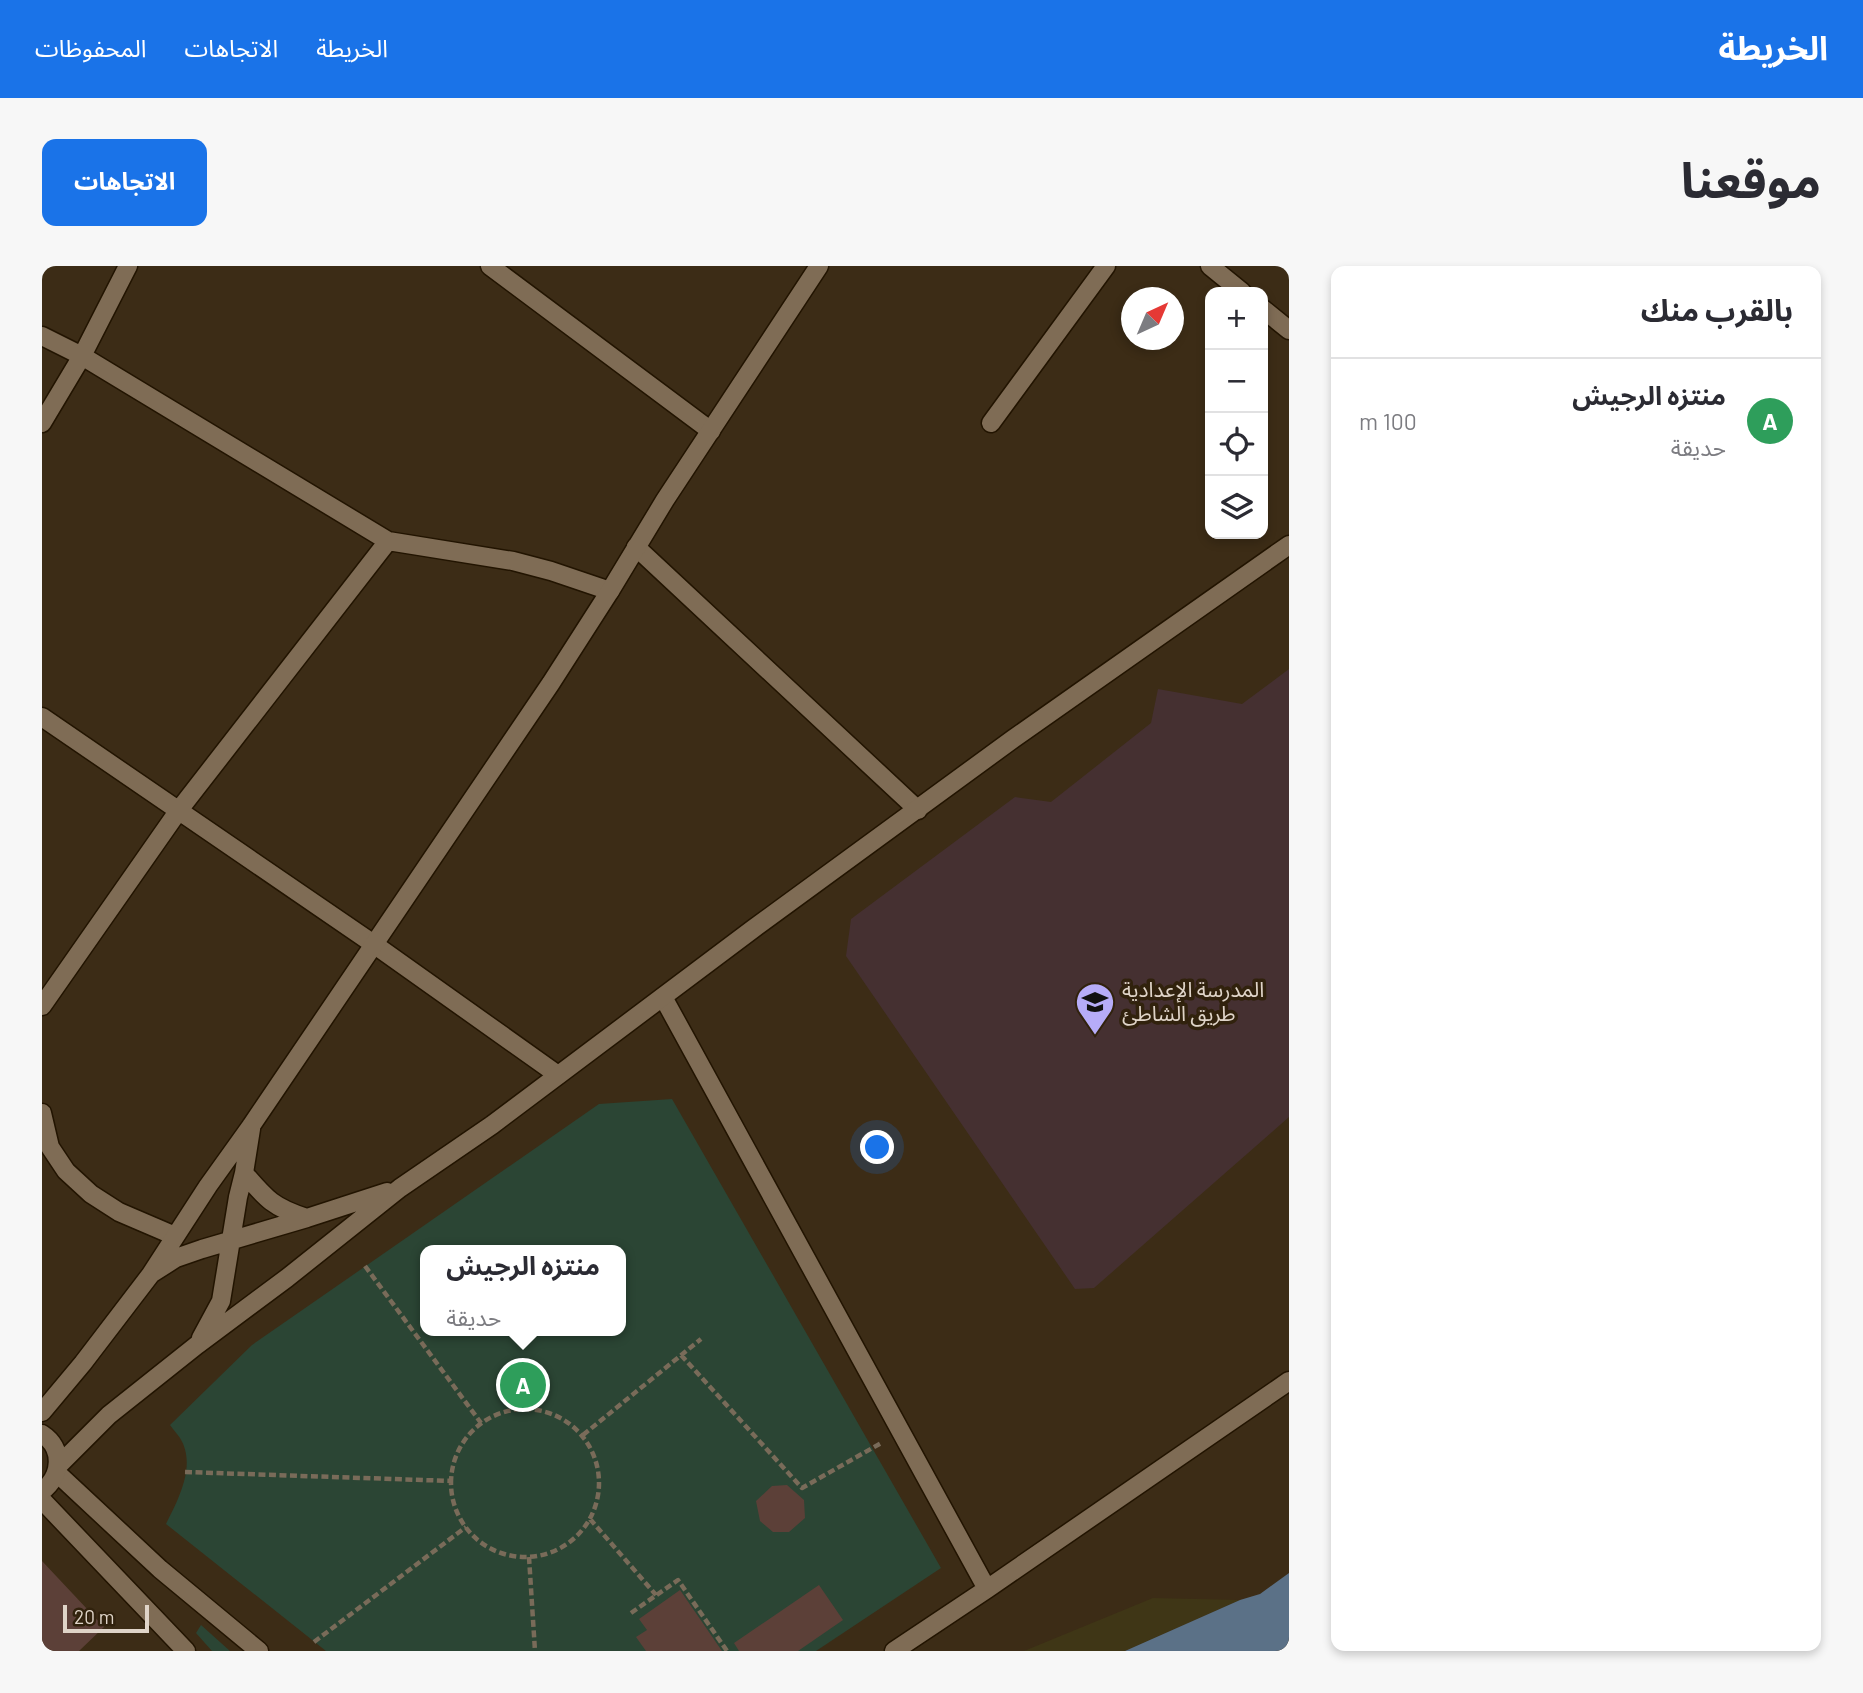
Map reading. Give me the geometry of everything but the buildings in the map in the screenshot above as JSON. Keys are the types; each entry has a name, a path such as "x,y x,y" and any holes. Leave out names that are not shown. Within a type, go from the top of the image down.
{"street":[{"path":"42,423 82,356 128,266"},
{"path":"490,266 711,430"},
{"path":"42,1412 151,1274 208,1186 375,945 535,706 610,591 635,547 819,266"},
{"path":"991,424 1106,266"},
{"path":"1210,266 1236,287"},
{"path":"1268,313 1288,328"},
{"path":"42,336 82,356 388,541 513,561 610,591"},
{"path":"42,1006 179,810 388,541"},
{"path":"42,1491 52,1482 57,1470 109,1415 400,1188 492,1125 1013,739 1289,545"},
{"path":"635,547 918,810"},
{"path":"42,718 375,945 558,1075"},
{"path":"663,997 988,1590"},
{"path":"42,1113 50,1147 66,1171 91,1194 119,1212 175,1236"},
{"path":"197,1345 221,1301 251,1126"},
{"path":"244,1173 260,1194 276,1206 307,1218"},
{"path":"151,1274 176,1258 400,1188"},
{"path":"894,1651 988,1590 1289,1381"},
{"path":"42,1434 54,1446 57,1470 160,1569 259,1651"},
{"path":"42,1500 186,1651"}],"path":[{"path":"365,1266 481,1423"},
{"path":"583,1435 701,1339"},
{"path":"681,1355 802,1488 901,1432"},
{"path":"518,1409 542,1410 564,1419 583,1435 595,1457 600,1481 596,1507 585,1529 566,1546 543,1556 528,1557 517,1557 493,1550 472,1536 458,1516 451,1493 451,1469 460,1447 475,1428 495,1415 518,1409"},
{"path":"186,1472 452,1481"},
{"path":"590,1519 656,1595"},
{"path":"314,1642 466,1527"},
{"path":"528,1557 535,1651"},
{"path":"631,1614 678,1580 727,1651"}],"shaded area":[{"name":"المدرسة الإعدادية طريق الشاطئ","path":"1289,669 1289,1117 1094,1288 1075,1289 846,956 851,919 1015,797 1051,802 1151,723 1158,689 1242,704"}],"green space":[{"path":"672,1099 941,1568 816,1651 326,1651 166,1524 184,1482 187,1459 180,1438 170,1425 252,1345 599,1104"},
{"path":"201,1625 230,1651 212,1651 196,1633"}],"sand":[{"path":"1153,1598 1240,1600 1125,1651 1024,1651"}],"water":[{"path":"1289,1573 1289,1651 1125,1651 1240,1600 1260,1594"}],"place":[{"name":"المدرسة الإعدادية طريق الشاطئ","path":"1095,1036"},
{"name":"منتزه الرجيش","path":"523,1385"}]}
